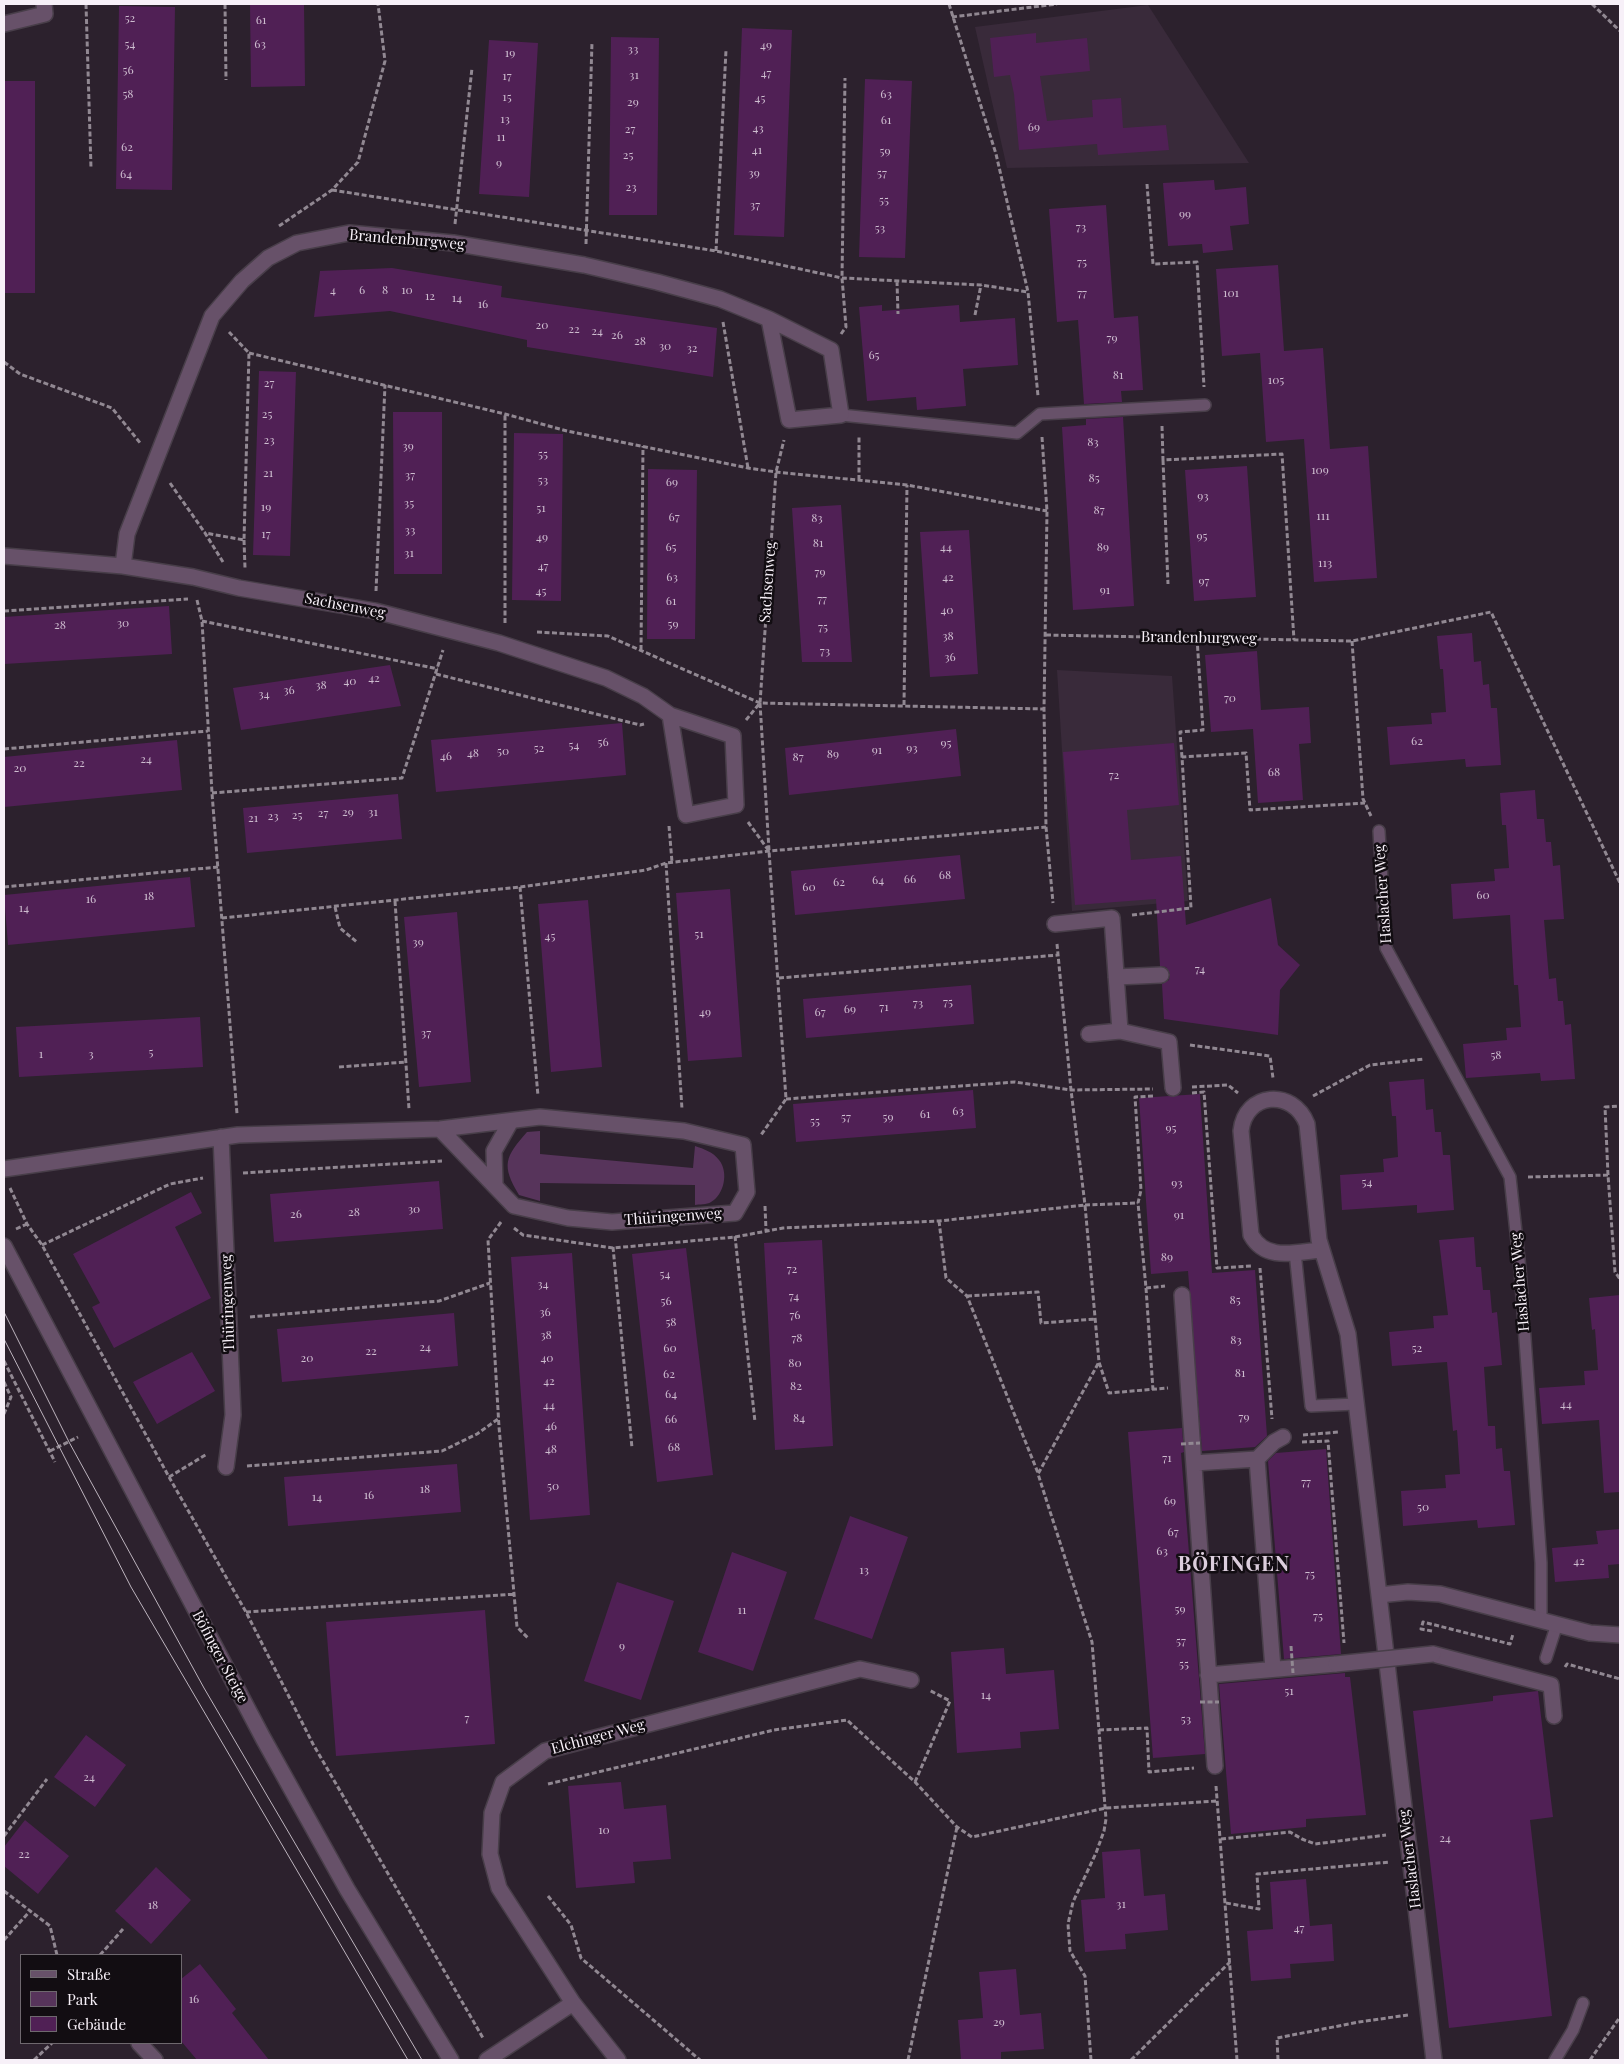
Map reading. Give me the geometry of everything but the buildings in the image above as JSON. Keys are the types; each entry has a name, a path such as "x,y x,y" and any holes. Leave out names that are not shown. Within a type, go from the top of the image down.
{"street":[{"path":"4,24 45,14 44,4"},
{"name":"Brandenburgweg","path":"123,566 127,534 212,316 242,281 268,258 297,242 349,233 453,243 584,265 720,299 769,319 831,350"},
{"path":"769,319 789,420 841,415 831,350"},
{"name":"Sachsenweg","path":"4,556 123,566 375,611 500,643 606,678 643,696 670,715 733,736"},
{"path":"670,715 686,815 736,805 733,736"},
{"path":"1055,924 1112,918 1120,1031"},
{"path":"1116,978 1161,975"},
{"path":"1090,1034 1120,1031 1169,1042 1179,1091"},
{"path":"1295,1106 1284,1100 1262,1101 1255,1105 1246,1115 1242,1127 1250,1230 1254,1240 1266,1251 1276,1254 1322,1250"},
{"name":"Haslacher Weg","path":"1295,1106 1302,1113 1307,1124 1316,1220 1322,1250 1346,1326 1434,2060"},
{"name":"Thüringenweg","path":"4,1169 238,1135 440,1129 540,1117 684,1131 742,1145 747,1192 736,1213 612,1222 568,1218 514,1206"},
{"path":"495,1185 494,1151 510,1121"},
{"path":"440,1129 514,1206"},
{"name":"Thüringenweg","path":"221,1138 233,1415 226,1467"},
{"name":"Böfinger Steige","path":"4,1246 268,1747 347,1890 451,2060"},
{"path":"1177,1290 1194,1463 1214,1766"},
{"path":"1194,1463 1257,1459 1279,1440"},
{"path":"1257,1459 1273,1669"},
{"path":"1379,1595 1408,1592 1440,1594 1590,1633 1620,1635"},
{"path":"1208,1675 1433,1654 1551,1685 1554,1716"},
{"name":"Elchinger Weg","path":"618,2060 573,2003 499,1888 490,1854 492,1813 503,1782 545,1751 860,1669 911,1680"},
{"path":"490,2058 573,2003"},
{"path":"141,2044 155,2060"}],"lane":[{"path":"841,415 1017,433 1040,414 1205,406"},
{"name":"Haslacher Weg","path":"1379,831 1386,948 1510,1178 1520,1269 1541,1563 1541,1620"},
{"path":"1295,1252 1311,1406 1356,1404"},
{"path":"1546,1658 1557,1624"},
{"path":"1555,2060 1573,2030 1583,2003"}],"path":[{"path":"86,4 91,168"},
{"path":"225,4 226,80"},
{"path":"268,258 273,231 332,190 358,162 385,61 378,4"},
{"path":"949,4 996,154 1028,292 1047,511 1044,709 1046,827 1071,1090 1086,1205 1099,1362 1109,1393 1172,1388"},
{"path":"952,17 1057,4"},
{"path":"1592,4 1620,31"},
{"path":"584,265 587,231 592,42"},
{"path":"716,251 726,50"},
{"path":"453,243 472,68"},
{"path":"831,350 846,327 842,278 845,78"},
{"path":"1147,184 1153,264 1197,262 1205,406"},
{"path":"332,190 716,251 842,278 981,285 1028,292"},
{"path":"897,281 898,314"},
{"path":"976,315 981,285"},
{"path":"720,299 748,468"},
{"path":"212,316 249,353 505,414 567,431 748,468 907,484 1047,511"},
{"path":"242,588 249,353"},
{"path":"4,362 20,374 112,408 156,463 242,588"},
{"path":"375,611 385,386"},
{"path":"1161,409 1168,584"},
{"path":"500,643 505,630 505,414"},
{"path":"859,480 860,417"},
{"name":"Sachsenweg","path":"786,1099 760,703 776,472 789,420"},
{"path":"641,650 643,446"},
{"path":"1163,460 1282,454 1294,640"},
{"path":"904,705 907,484"},
{"path":"205,533 244,540"},
{"path":"4,611 197,598 202,621 212,793 238,1135"},
{"path":"1352,641 1491,612 1620,883"},
{"path":"202,621 438,669"},
{"path":"212,793 402,778 449,630"},
{"path":"533,632 608,636 760,703 1044,709"},
{"name":"Brandenburgweg","path":"1046,635 1352,641"},
{"path":"1112,918 1191,908 1180,732 1203,730 1197,638"},
{"name":"Haslacher Weg","path":"1352,641 1365,803 1379,831"},
{"path":"436,674 640,725 670,715"},
{"path":"733,736 760,703"},
{"path":"4,749 208,731"},
{"path":"1182,757 1246,753 1250,810 1365,803"},
{"path":"736,805 769,851"},
{"path":"672,862 668,826 686,815"},
{"path":"222,918 520,888 646,870 672,862 769,851 1046,827"},
{"path":"666,863 681,1084"},
{"path":"4,887 218,868"},
{"path":"520,888 536,1076"},
{"path":"395,901 410,1129"},
{"path":"335,907 340,928 358,943"},
{"path":"779,978 1058,954"},
{"path":"1169,1042 1270,1056 1275,1099"},
{"path":"1295,1106 1370,1065 1444,1056"},
{"path":"339,1067 406,1062"},
{"path":"761,1145 761,1135 786,1099 1015,1082 1071,1090 1204,1092 1217,1268 1260,1266 1279,1440 1328,1441 1345,1649"},
{"path":"1198,1087 1228,1085"},
{"path":"1153,1390 1138,1203 1141,1190 1135,1098 1155,1096"},
{"path":"1620,1106 1605,1107 1615,1272 1620,1278"},
{"path":"42,1245 170,1184 223,1174 470,1159"},
{"path":"1510,1178 1608,1175"},
{"path":"8,1184 27,1224 42,1245 169,1477 246,1612 314,1744 490,2058"},
{"path":"764,1202 766,1230"},
{"path":"504,1220 523,1235 613,1248 736,1237 766,1230 939,1221 1086,1205 1138,1203"},
{"path":"514,1206 488,1240 498,1419 517,1627 529,1640"},
{"path":"736,1213 736,1237 755,1422"},
{"path":"939,1221 946,1278 967,1296 1038,1474 1092,1642 1106,1808 1105,1825 1091,1866 1073,1902 1068,1924 1070,1951 1082,1967 1085,1976 1092,2060"},
{"path":"612,1222 632,1448"},
{"path":"229,1318 439,1301 490,1283"},
{"path":"1146,1288 1177,1290"},
{"path":"967,1296 1038,1292 1041,1323 1096,1319"},
{"path":"4,1361 55,1462"},
{"path":"1038,1474 1099,1362"},
{"path":"4,1382 11,1396"},
{"path":"4,1414 11,1396 20,1392"},
{"path":"226,1467 442,1451 476,1434 498,1419"},
{"path":"50,1451 78,1437"},
{"path":"169,1477 230,1441"},
{"path":"1180,1444 1200,1443"},
{"path":"246,1612 514,1594"},
{"path":"1421,1629 1423,1622 1443,1627"},
{"path":"1290,1646 1293,1673"},
{"path":"1567,1664 1620,1679"},
{"path":"911,1680 950,1701 915,1782"},
{"path":"1200,1702 1219,1702"},
{"path":"548,1784 774,1730 847,1720 915,1782 957,1827 972,1836 1106,1808 1217,1801"},
{"path":"1099,1730 1147,1728 1149,1772 1214,1766 1237,2060"},
{"path":"4,1836 46,1779"},
{"path":"908,2060 957,1827"},
{"path":"1221,1839 1290,1832 1302,1840 1315,1844 1407,1833"},
{"path":"1226,1903 1259,1909 1257,1874 1410,1860"},
{"path":"4,1890 50,1926 57,1954"},
{"path":"548,1896 571,1925 581,1958 700,2060"},
{"path":"4,1940 30,1911"},
{"path":"101,1954 123,1929"},
{"path":"1131,2060 1230,1962"},
{"path":"1278,2060 1277,2038 1359,2022 1428,2012"},
{"path":"1590,2060 1620,2017"},
{"path":"34,2060 51,2044"}],"shaded area":[{"path":"1148,5 1249,163 1007,168 975,27"},
{"path":"1057,670 1172,676 1188,901 1072,911"}],"green space":[{"path":"540,1131 540,1154 693,1168 695,1146 717,1157 724,1171 724,1183 715,1199 705,1204 695,1205 695,1185 540,1183 540,1201 519,1195 510,1176 508,1162 514,1148 527,1132"}],"tram line":[{"path":"4,1312 69,1442 204,1688 422,2060"},
{"path":"4,1339 131,1587 408,2060"}],"district":[{"name":"BÖFINGEN","path":"1234,1565"}]}
